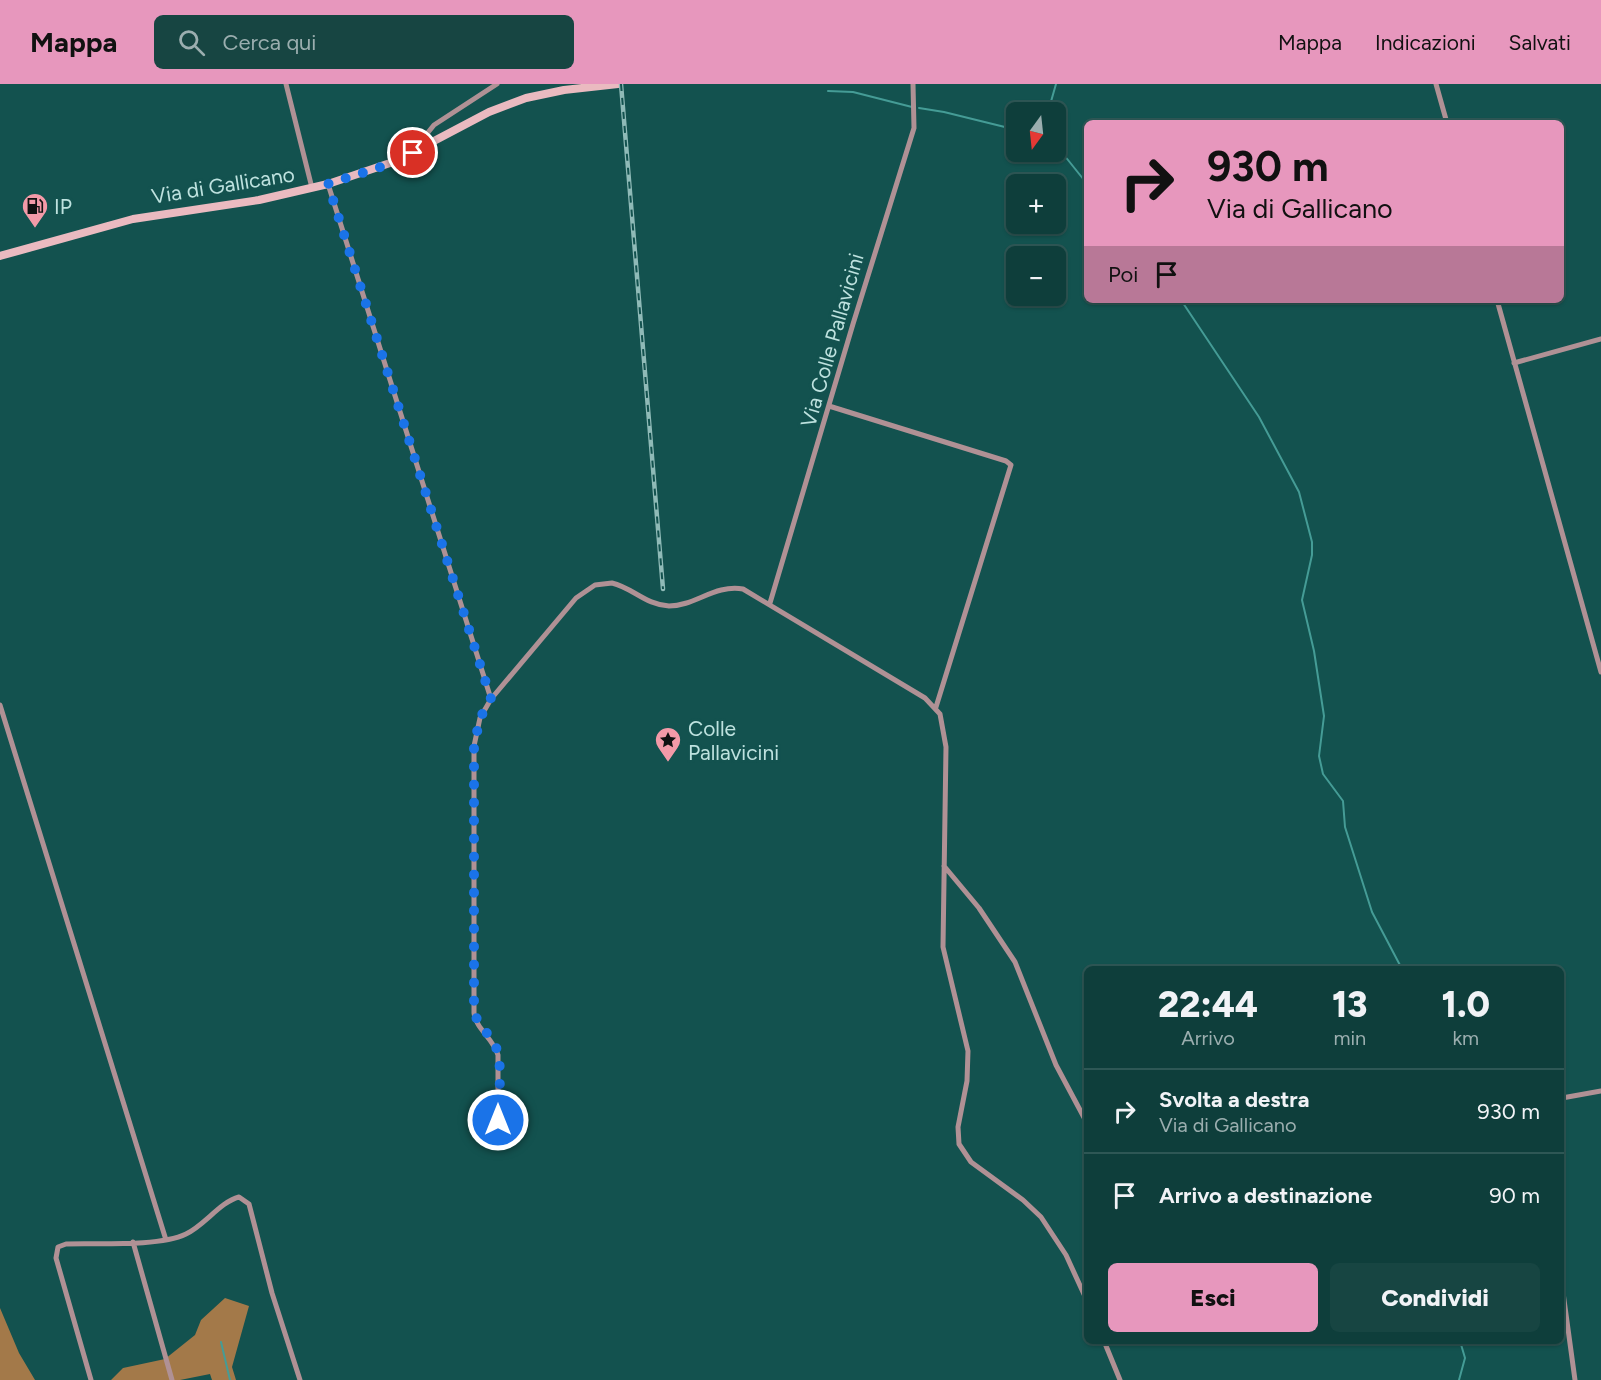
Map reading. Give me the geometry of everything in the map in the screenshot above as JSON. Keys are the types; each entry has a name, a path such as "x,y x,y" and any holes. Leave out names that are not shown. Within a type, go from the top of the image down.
{"street":[{"path":"286,84 312,188"},
{"path":"410,155 431,128 497,84"},
{"name":"Via di Gallicano","path":"0,256 133,219 259,200 328,184 410,155 508,104 545,93 618,84"},
{"name":"Via Colle Pallavicini","path":"770,603 914,128 916,113 913,84"},
{"path":"1436,84 1446,120"},
{"path":"328,184 491,699"},
{"path":"1498,303 1601,672"},
{"path":"1514,363 1601,339"},
{"path":"829,406 1006,461 1011,465 936,707"},
{"path":"498,1139 498,1055 492,1039 476,1020 474,1006 474,746 480,718 491,699 576,598 596,585 607,582 618,584 645,600 667,606 730,588 748,591 919,694 936,707 943,724 946,753 944,951 948,974 964,1025 968,1051 966,1089 958,1127 960,1147 971,1162 1023,1200 1041,1217 1058,1239 1084,1294"},
{"path":"0,705 166,1240"},
{"path":"944,866 979,908 1015,962 1056,1065 1084,1118"},
{"path":"1564,1098 1601,1091"},
{"path":"91,1380 56,1251 59,1246 166,1240 197,1228 235,1198 246,1199 300,1380"},
{"path":"133,1242 172,1380"},
{"path":"1564,1300 1575,1380"},
{"path":"1104,1344 1120,1380"}],"shaded area":[{"path":"225,1298 249,1306 232,1367 236,1380 212,1380 210,1374 180,1380 111,1380 123,1368 165,1359 195,1335 201,1320"},
{"path":"0,1308 19,1353 35,1380 0,1380"}],"waterway":[{"path":"1051,102 1056,84"},
{"path":"828,91 853,92 912,107"},
{"path":"919,108 1006,127"},
{"path":"1066,158 1084,180"},
{"path":"1183,303 1259,417 1299,492 1312,542 1312,555 1302,600 1314,651 1324,716 1319,756 1323,774 1343,801 1345,827 1372,912 1400,966"},
{"path":"221,1342 230,1380"},
{"path":"1459,1380 1465,1358 1461,1344"}],"railway":[{"path":"621,84 663,589"}],"place":[{"name":"IP","path":"35,229"},
{"name":"Colle Pallavicini","path":"668,763"}],"route":[{"path":"413,153 378,168 328,184 491,699 480,718 474,746 474,1016 492,1039 498,1055 498,1120"}]}
